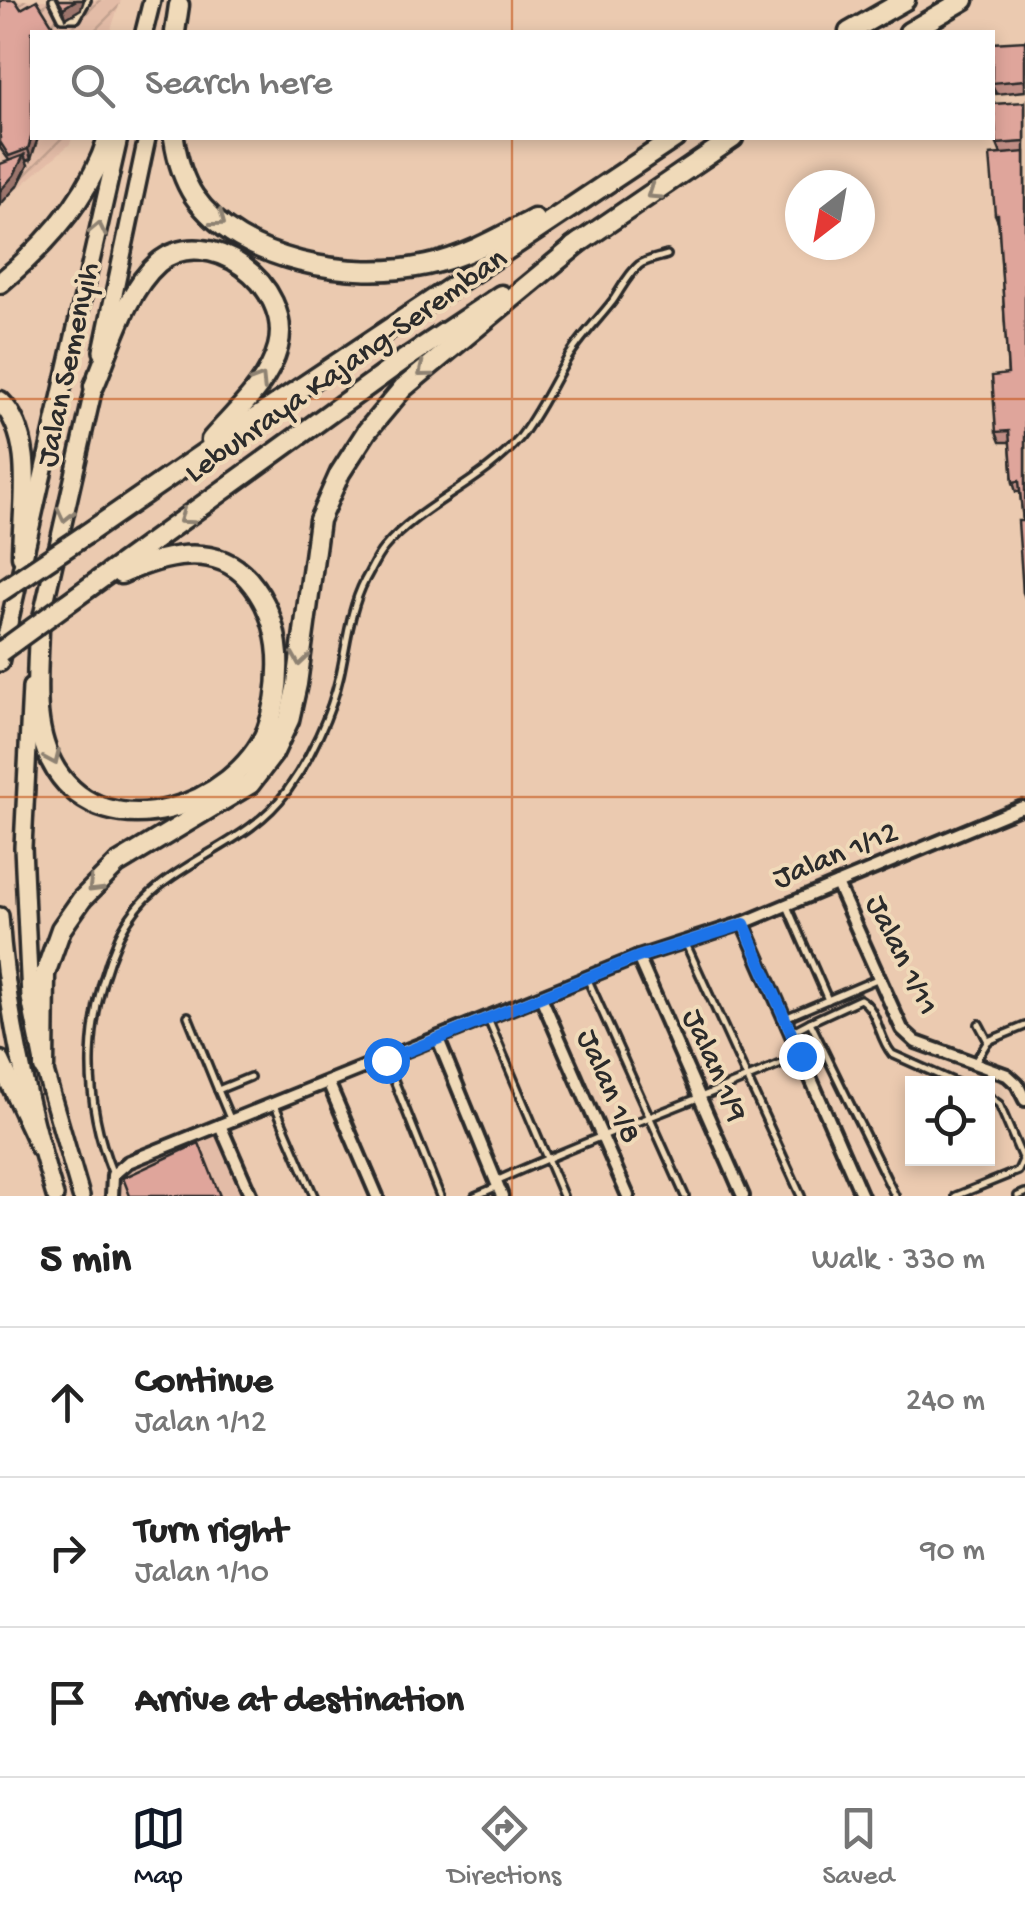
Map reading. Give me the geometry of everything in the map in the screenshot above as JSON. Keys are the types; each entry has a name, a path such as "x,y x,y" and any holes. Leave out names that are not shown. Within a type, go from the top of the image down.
{"highway":[{"path":"852,30 905,0"},
{"path":"912,30 964,0"},
{"path":"173,30 179,2"},
{"path":"0,283 65,218 88,184 107,140"},
{"path":"174,140 178,162 191,192 205,210 265,249 342,271 383,271 443,260 472,250 603,185"},
{"name":"Lebuhraya Kajang-Seremban","path":"0,592 672,140"},
{"name":"Lebuhraya Kajang-Seremban","path":"0,652 402,361 730,140"},
{"path":"44,1068 45,974 61,930 82,898 117,864 250,784 273,754 289,720 297,684 319,520 340,473 367,431 402,388 580,242"},
{"path":"94,386 128,307 159,262 174,253 195,251 216,253 240,264 254,274 276,303 278,347 252,394 198,456"},
{"path":"0,401 17,429 24,456 22,556"},
{"path":"39,629 37,710 55,769 74,790 106,808 146,813 182,806 214,791 244,766 267,730 279,679 277,638 265,602 246,576 205,556 170,556 86,590"},
{"path":"0,1061 40,1147"}],"main road":[{"path":"144,30 152,0"},
{"name":"Jalan Semenyih","path":"0,662 119,140"},
{"name":"Jalan Semenyih","path":"81,1196 44,1068 30,998 23,847 29,704 39,629 147,140"},
{"path":"0,916 10,1001 40,1147 55,1196"}],"street":[{"name":"Jalan 1/12","path":"113,1174 128,1162 638,957 744,924 1023,808"},
{"name":"Jalan 1/11","path":"838,884 902,1029 916,1042 1007,1075 1025,1100"},
{"path":"744,924 862,1196"},
{"name":"Jalan 1/9","path":"638,957 743,1196"},
{"name":"Jalan 1/8","path":"541,996 628,1196"},
{"path":"438,1039 499,1188"},
{"path":"329,1084 377,1196"},
{"path":"225,1123 251,1196"},
{"path":"112,1196 113,1174"}],"lane":[{"path":"52,0 62,18 77,18 86,0"},
{"path":"113,1174 93,1114 91,1059 105,978 119,938 136,908 183,868 248,830 286,792 328,716 362,586 383,549 516,442 536,416 568,358 639,264 667,255"},
{"path":"786,904 828,1000"},
{"path":"685,942 801,1196"},
{"path":"587,978 685,1196"},
{"path":"785,1018 878,978"},
{"path":"790,1032 860,999 868,1004 892,1054 940,1076"},
{"path":"188,1016 218,1090 225,1123"},
{"path":"487,1019 563,1196"},
{"path":"810,1022 895,1196"},
{"path":"978,1024 988,1040"},
{"path":"975,1062 988,1040 1025,1026"},
{"path":"474,1196 499,1188 547,1158 600,1135 700,1099 801,1056"},
{"path":"386,1060 440,1196"},
{"path":"218,1090 250,1077"},
{"path":"956,1196 1018,1170 1023,1160 1000,1104 995,1101"},
{"path":"274,1104 314,1196"},
{"path":"1018,1196 1025,1193"}],"shaded area":[{"path":"0,0 121,0 111,30 30,30 30,140 71,140 0,204"},
{"path":"215,1134 243,1196 119,1196 119,1174"}],"building":[{"path":"15,0 21,9 37,0 56,30 30,30 30,140 28,149 9,156 0,142 0,2"},
{"path":"58,0 76,0 63,8"},
{"path":"1025,41 1025,80 995,83 995,43"},
{"path":"1025,102 1025,142 997,144 995,104"},
{"path":"1025,152 1023,592 1019,481 1013,482 1009,431 996,432 992,376 1008,374 998,214 990,155"},
{"path":"24,155 14,175 0,191 0,164"},
{"path":"199,1143 220,1196 130,1196 123,1178"}],"route":[{"path":"386,1060 638,957 744,924 801,1056"}]}
